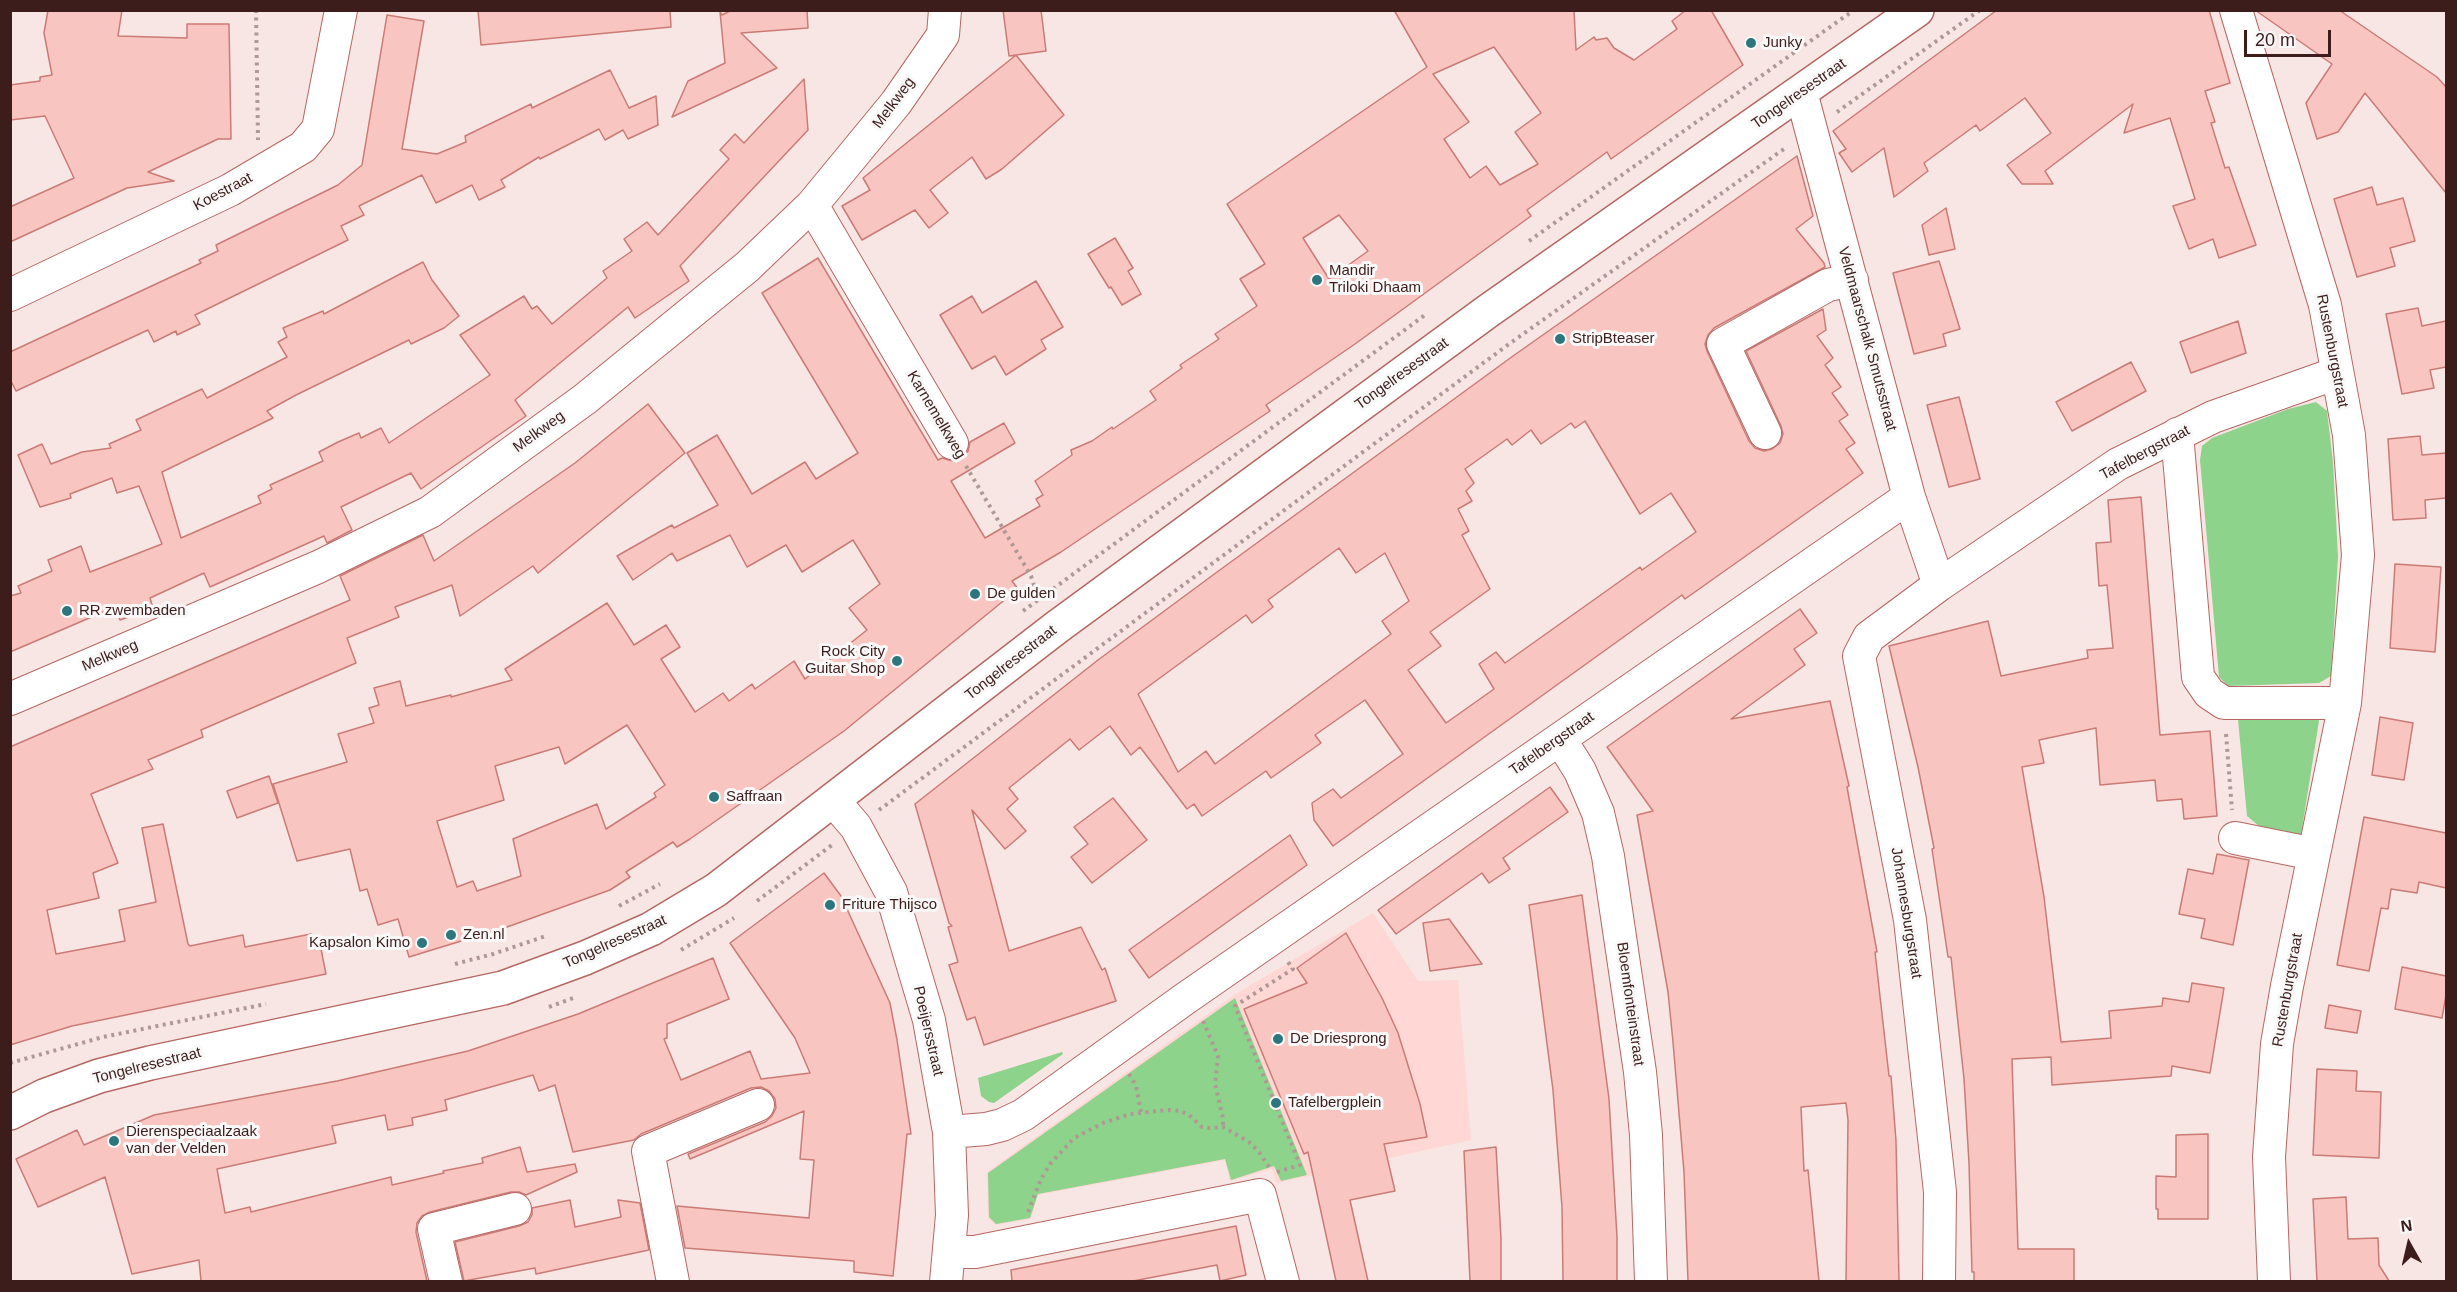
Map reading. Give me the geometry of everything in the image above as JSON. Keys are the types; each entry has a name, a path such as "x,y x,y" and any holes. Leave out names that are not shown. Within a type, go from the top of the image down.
{"main road":[{"name":"Tongelresestraat","path":"10,1113 44,1096 99,1076 150,1063 503,988 585,958 651,929 716,890 1057,627 1482,315 1917,10"}],"street":[{"name":"Koestraat","path":"10,294 230,190 303,147 318,129 341,10"},
{"name":"Melkweg","path":"10,699 318,567 430,512 585,399 747,267 812,205 896,103 943,35 945,10"},
{"name":"Rustenburgstraat","path":"2236,10 2325,305 2349,435 2358,555 2345,703 2313,854 2277,1044 2269,1157 2274,1281"},
{"name":"Veldmaarschalk Smutsstraat","path":"1801,92 1909,497 1939,585"},
{"name":"Karnemelkweg","path":"812,205 952,443"},
{"path":"1765,433 1724,344 1828,285 1852,280"},
{"name":"Tafelbergstraat","path":"1939,585 2118,464 2213,417 2337,373"},
{"path":"2177,434 2198,677 2209,693 2224,703 2345,703"},
{"name":"Tafelbergstraat","path":"1191,995 1909,497"},
{"name":"Johannesburgstraat","path":"1939,585 1869,637 1859,656 1911,932 1940,1192 1939,1281"},
{"name":"Bloemfonteinstraat","path":"1560,739 1580,771 1598,813 1608,856 1640,1072 1646,1135 1651,1281"},
{"name":"Poeijersstraat","path":"833,800 856,827 891,892 929,1020 949,1132 952,1215 948,1267"},
{"path":"2235,837 2313,854"},
{"path":"949,1132 986,1129 1002,1125 1023,1115 1191,995"},
{"path":"673,1281 648,1151 758,1105"},
{"path":"948,1267 975,1252 1260,1195 1283,1281"},
{"path":"446,1281 434,1229 515,1209"}],"path":[{"path":"256,10 258,173"},
{"path":"1520,248 1854,10"},
{"path":"1019,614 1432,310"},
{"name":"Karnemelkweg","path":"952,443 1031,576 1037,599 1057,627"},
{"path":"2224,703 2235,837"},
{"name":"Tongelresestraat","path":"614,909 669,879"},
{"path":"447,966 493,954 548,935"},
{"path":"1028,1242 1025,1219 1035,1192 1050,1164 1074,1138 1118,1117 1141,1112 1180,1111 1189,1114 1202,1126 1210,1128 1223,1126 1249,1142 1259,1152 1271,1174 1300,1165 1235,1006 1293,969 1271,939"},
{"path":"1191,995 1218,1056 1216,1095 1223,1126"},
{"path":"10,1063 103,1037 275,1002"},
{"path":"1112,1052 1136,1086 1141,1112"}],"shaded area":[{"name":"Tafelbergplein","path":"1373,913 1418,981 1458,980 1471,1140 1277,1183 1272,1169 1230,1181 1225,1160 1038,1195 1031,1219 995,1225 988,1218 987,1172 1237,993"}],"green space":[{"path":"2316,402 2327,411 2333,462 2338,557 2331,676 2319,683 2228,686 2219,677 2200,460 2202,446 2212,438 2288,409"},
{"path":"2237,709 2315,715 2319,721 2301,835 2259,826 2247,816"},
{"path":"1235,998 1307,1175 1281,1181 1274,1166 1231,1180 1225,1159 1038,1194 1030,1218 996,1224 989,1217 988,1173"},
{"path":"1062,1052 1063,1054 994,1103 981,1096 978,1078"}],"building":[{"path":"48,10 122,10 118,36 187,38 187,24 229,24 231,139 218,139 148,172 174,181 127,188 10,242 10,207 74,178 45,116 10,120 10,85 40,81 40,77 52,75 44,33"},
{"path":"478,10 670,10 671,27 481,45"},
{"path":"732,10 807,10 808,28 741,33 777,68 672,117 688,81 725,63 720,12 722,15"},
{"path":"1003,10 1041,10 1046,51 1009,56"},
{"path":"1394,10 1574,10 1576,50 1594,37 1596,40 1607,38 1614,48 1634,60 1677,29 1672,21 1686,10 1711,10 1743,65 1611,159 1607,152 1527,210 1531,216 1355,344 1266,405 1270,411 1061,552 1012,581 1018,589 844,731 690,839 677,847 673,842 626,872 630,877 610,890 507,927 409,957 398,919 378,925 367,889 360,891 350,849 297,861 273,784 347,762 338,734 374,723 369,708 379,705 374,688 400,681 406,706 451,695 451,697 512,680 505,669 607,603 634,645 666,625 680,647 661,659 695,712 723,693 729,701 752,684 755,689 794,661 805,679 867,630 849,608 880,584 853,540 802,572 786,545 747,567 730,535 677,561 672,553 633,580 617,556 672,525 674,528 718,505 687,453 717,435 752,494 805,462 816,479 858,453 762,293 818,258 938,460 942,458 953,461 961,459 968,451 970,442 1004,423 1015,443 951,481 985,538 1040,506 1036,499 1043,495 1035,481 1072,455 1071,450 1092,441 1112,427 1113,429 1156,400 1150,391 1182,368 1180,365 1219,339 1215,334 1257,306 1240,279 1265,264 1227,204 1427,67","holes":["1494,47 1541,113 1515,132 1538,164 1500,185 1486,166 1470,178 1444,139 1469,122 1433,74","1339,215 1368,251 1329,279 1303,238","627,725 665,785 654,793 656,797 606,829 597,804 513,839 521,876 477,891 473,881 457,887 437,821 504,800 495,766 559,747 565,764"]},
{"path":"1997,10 2209,10 2230,83 2205,91 2215,122 2211,123 2225,168 2229,167 2256,245 2219,258 2213,239 2189,249 2173,206 2195,199 2170,118 2124,133 2133,104 2045,171 2053,184 2022,184 2007,165 2051,133 2025,98 1980,131 1976,125 1924,163 1928,171 1894,197 1884,148 1852,172 1839,153 1846,149 1833,131"},
{"path":"2255,10 2339,10 2437,77 2446,87 2446,193 2365,93 2338,132 2317,139 2306,103 2332,64"},
{"path":"387,15 424,21 402,149 437,154 466,142 465,136 531,104 532,108 610,70 629,108 656,96 658,125 628,139 623,130 605,140 599,129 540,159 539,157 501,180 505,187 479,200 472,185 436,203 422,175 359,206 364,215 341,226 348,240 195,315 200,324 177,335 176,331 154,342 148,330 16,391 10,379 10,352 201,263 199,260 218,251 216,245 338,185 362,165"},
{"path":"1016,55 1064,115 1002,169 986,179 972,157 930,190 948,213 929,228 915,210 862,240 842,206 870,190 863,178"},
{"path":"804,79 808,130 680,266 689,281 635,318 628,307 515,400 526,416 421,489 411,473 341,507 352,530 327,543 324,536 210,587 204,573 150,598 153,608 120,620 115,607 10,652 10,596 21,593 18,586 52,571 48,560 81,546 90,572 162,544 139,486 117,493 112,478 70,494 71,498 40,507 18,455 42,444 51,464 82,452 111,448 109,444 141,430 136,420 202,389 207,398 287,357 278,342 287,337 283,328 323,311 324,314 423,262 432,280 459,316 444,328 411,344 409,340 296,395 267,411 273,418 162,472 181,538 261,503 258,496 272,489 270,485 323,461 319,452 338,442 359,433 361,438 381,428 389,443 490,375 460,335 524,296 532,309 537,306 552,324 607,278 603,271 632,251 624,239 647,222 658,235 729,159 720,150 735,134 744,143"},
{"path":"1797,156 1813,216 1796,229 1825,267 1714,328 1705,344 1749,441 1755,448 1764,451 1772,449 1780,443 1783,434 1781,426 1746,351 1823,309 1826,330 1817,336 1833,358 1825,365 1841,387 1832,393 1848,415 1839,421 1855,443 1846,449 1863,473 1685,599 1682,595 1333,846 1314,820 1312,803 1333,789 1341,798 1403,754 1365,700 1315,735 1321,743 1271,778 1266,771 1202,816 1194,804 1187,809 1140,747 1131,755 1110,726 1079,750 1070,739 1009,788 1018,799 1007,809 1026,831 1005,849 972,810 1009,951 1081,927 1102,970 1105,968 1116,1001 984,1045 975,1017 967,1020 949,965 958,962 948,927 952,926 949,923 915,804 1098,660 1513,356","holes":["1585,421 1640,514 1671,493 1696,532 1642,570 1640,567 1505,663 1496,652 1479,664 1494,689 1446,723 1408,670 1441,646 1430,632 1490,589 1462,535 1469,531 1458,509 1472,501 1466,491 1474,483 1465,469 1507,439 1512,445 1531,430 1541,444 1571,423 1575,428","1339,548 1356,573 1385,553 1409,601 1382,621 1391,634 1215,764 1206,751 1178,772 1138,694 1246,615 1252,623 1273,607 1268,600"]},
{"path":"2372,187 2377,205 2403,198 2415,241 2390,248 2395,266 2357,277 2334,199"},
{"path":"1946,208 1955,249 1929,255 1922,225"},
{"path":"1115,238 1133,268 1128,271 1141,294 1122,305 1088,254"},
{"path":"1939,261 1960,329 1943,334 1946,346 1914,354 1893,273"},
{"path":"1036,281 1063,327 1041,340 1046,349 1006,375 995,356 972,369 940,315 972,296 982,313"},
{"path":"2418,308 2422,326 2446,321 2446,367 2430,370 2434,388 2402,394 2386,314"},
{"path":"2238,321 2246,353 2191,373 2180,342"},
{"path":"2131,362 2146,391 2072,431 2056,402"},
{"path":"1959,397 1980,479 1949,487 1927,405"},
{"path":"648,404 685,453 538,573 533,566 460,616 452,585 395,607 399,617 347,638 356,663 201,730 203,737 148,760 153,769 91,794 118,863 93,873 99,898 47,910 56,954 125,941 119,910 156,902 142,828 163,824 190,946 243,935 245,947 311,934 320,944 326,974 72,1026 10,1045 10,747 350,600 340,576 423,535 434,561 575,463"},
{"path":"2420,436 2422,455 2446,453 2446,498 2425,500 2426,518 2393,520 2388,439"},
{"path":"2141,497 2160,735 2210,731 2217,816 2184,819 2182,799 2157,801 2155,780 2100,785 2096,728 2039,740 2044,763 2022,767 2044,897 2061,1042 2111,1038 2109,1011 2162,1006 2163,998 2189,1002 2192,983 2224,988 2210,1073 2172,1066 2171,1076 2052,1085 2051,1057 2012,1059 2018,1249 2074,1249 2074,1281 1974,1281 1964,1079 1951,957 1948,957 1932,849 1934,848 1918,767 1889,646 1988,621 2001,676 2088,658 2087,650 2113,648 2107,585 2099,586 2096,543 2111,542 2108,500"},
{"path":"2395,564 2441,567 2435,652 2390,648"},
{"path":"1800,609 1817,633 1794,649 1805,665 1731,719 1830,701 1849,786 1847,787 1877,952 1875,952 1889,1076 1891,1076 1896,1141 1899,1281 1846,1281 1848,1120 1846,1103 1801,1107 1804,1171 1808,1170 1819,1281 1688,1281 1684,1172 1668,992 1637,815 1653,811 1607,747"},
{"path":"2380,717 2413,723 2404,780 2372,775"},
{"path":"269,776 278,803 237,818 227,791"},
{"path":"1550,787 1568,812 1503,858 1510,869 1489,883 1482,873 1396,934 1378,910"},
{"path":"1113,798 1147,840 1092,883 1071,857 1088,844 1074,827"},
{"path":"2364,817 2446,833 2446,888 2419,882 2417,893 2391,889 2388,909 2381,908 2369,971 2337,965"},
{"path":"1290,835 1307,865 1149,978 1129,950"},
{"path":"2217,854 2249,860 2233,945 2201,938 2205,919 2179,914 2188,869 2213,874"},
{"path":"824,873 841,896 890,1003 897,1040 911,1134 907,1134 893,1276 854,1272 854,1261 685,1248 677,1206 809,1218 814,1160 800,1159 804,1111 690,1159 688,1154 765,1122 772,1116 776,1108 775,1099 769,1091 761,1087 751,1088 641,1134 634,1140 573,1152 555,1085 539,1091 533,1075 445,1100 447,1110 412,1118 413,1125 388,1130 385,1115 332,1126 336,1143 217,1169 225,1213 250,1207 251,1212 391,1177 392,1185 483,1163 482,1158 520,1147 527,1172 575,1164 577,1172 526,1195 511,1192 422,1216 417,1223 416,1232 427,1281 201,1281 199,1260 132,1274 105,1177 38,1207 16,1159 77,1130 84,1145 154,1115 337,1081 468,1051 578,1014 713,958 729,999 667,1024 667,1038 664,1039 681,1080 750,1051 761,1079 810,1073 795,1038 730,943"},
{"path":"1582,895 1609,1099 1617,1237 1617,1281 1563,1281 1562,1207 1553,1090 1529,905"},
{"path":"1449,919 1482,964 1430,971 1423,923"},
{"path":"1346,933 1382,998 1398,1033 1420,1104 1427,1137 1384,1144 1395,1191 1350,1200 1368,1281 1336,1281 1308,1152 1304,1154 1244,1009 1307,983 1297,968"},
{"path":"2402,967 2446,976 2446,995 2442,1018 2395,1009"},
{"path":"2329,1005 2361,1011 2357,1033 2325,1028"},
{"path":"2317,1069 2357,1071 2356,1091 2381,1092 2379,1158 2313,1155"},
{"path":"2208,1134 2208,1219 2158,1219 2156,1176 2176,1177 2176,1135"},
{"path":"1496,1147 1501,1281 1470,1281 1464,1151"},
{"path":"2346,1197 2348,1239 2378,1238 2379,1265 2389,1281 2317,1281 2313,1199"},
{"path":"570,1200 575,1227 621,1217 618,1200 640,1203 649,1250 536,1274 535,1268 464,1281 455,1242 519,1226 528,1222 532,1215 532,1208"},
{"path":"1236,1226 1246,1275 1220,1281 1217,1265 1133,1281 1012,1281 1011,1270"}],"place":[{"name":"Junky","path":"1751,43"},
{"name":"Mandir Triloki Dhaam","path":"1317,280"},
{"name":"StripBteaser","path":"1560,339"},
{"name":"De gulden","path":"975,594"},
{"name":"RR zwembaden","path":"67,611"},
{"name":"Rock City Guitar Shop","path":"897,661"},
{"name":"Saffraan","path":"714,797"},
{"name":"Friture Thijsco","path":"830,905"},
{"name":"Zen.nl","path":"451,935"},
{"name":"Kapsalon Kimo","path":"422,943"},
{"name":"De Driesprong","path":"1278,1039"},
{"name":"Tafelbergplein","path":"1276,1103"},
{"name":"Dierenspeciaalzaak van der Velden","path":"114,1141"}]}
